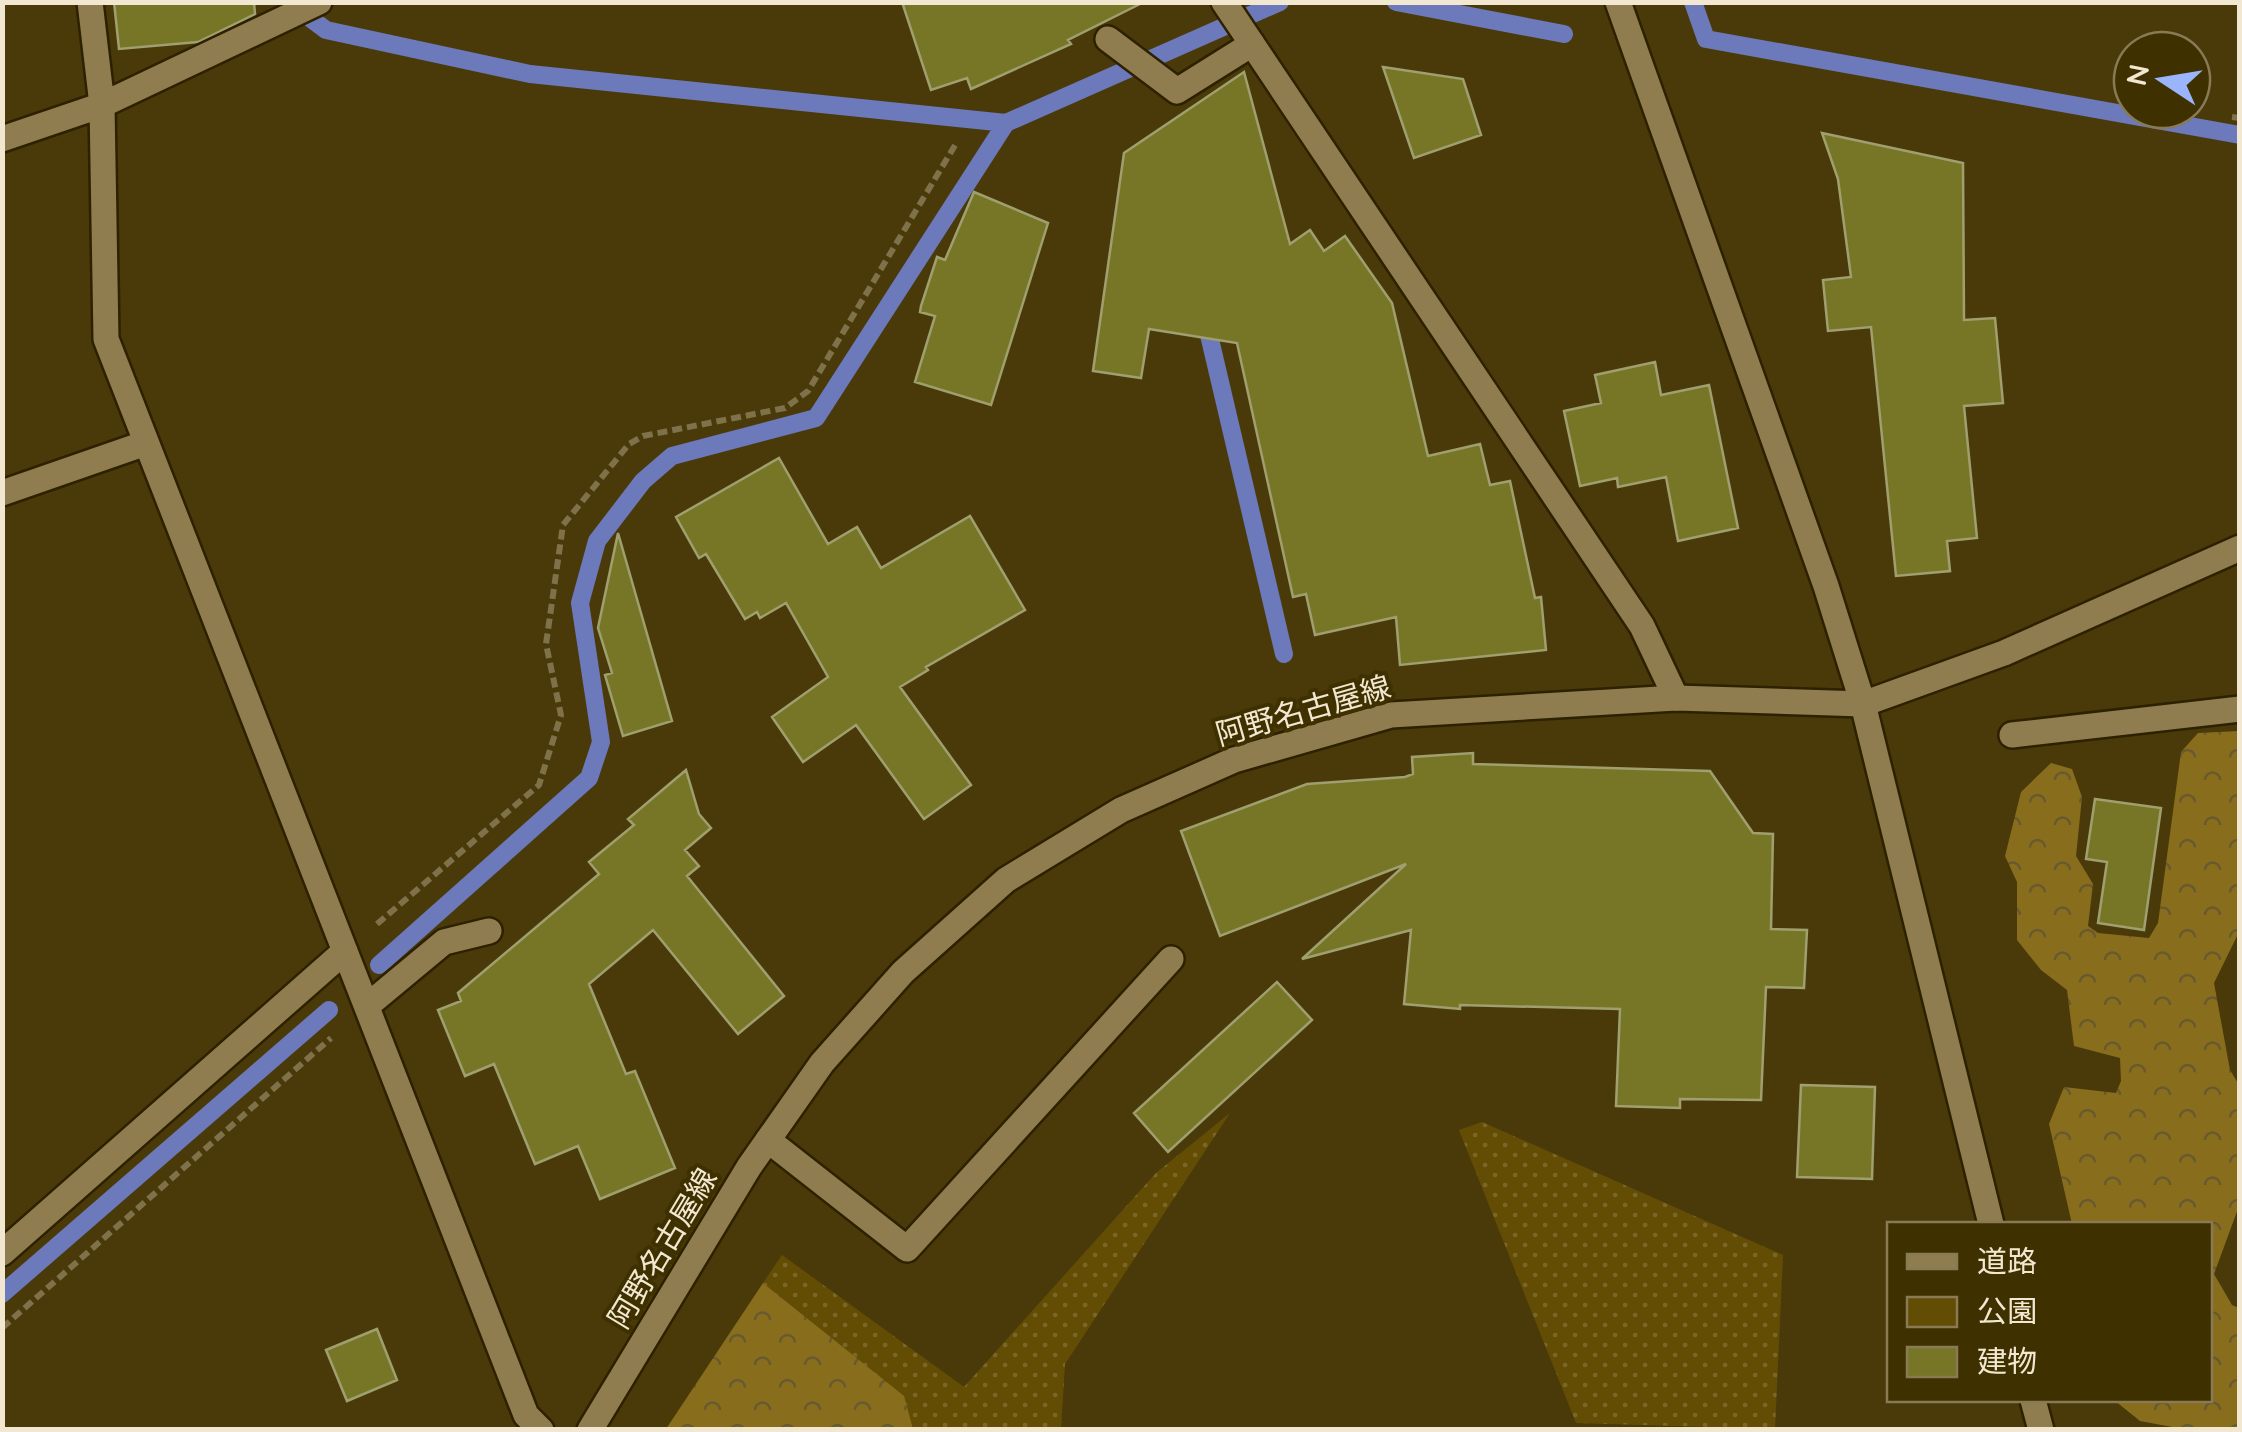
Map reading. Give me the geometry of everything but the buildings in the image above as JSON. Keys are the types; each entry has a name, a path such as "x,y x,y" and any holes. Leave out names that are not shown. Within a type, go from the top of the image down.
{"street":[{"path":"90,2 102,105 106,339 526,1415 540,1430"},
{"path":"1224,2 1642,626 1676,698"},
{"path":"1618,2 1826,586 1863,704 1991,1222"},
{"path":"2,139 102,105 318,3"},
{"path":"1115,44 1177,91 1250,42"},
{"path":"2,493 146,443"},
{"path":"1863,704 2004,653 2240,548"},
{"name":"阿野名古屋線","path":"590,1430 768,1140 822,1063 903,972 1006,880 1121,810 1234,760 1391,715 1676,698 1863,704"},
{"path":"2012,735 2240,709"},
{"path":"367,1006 444,942 489,931"},
{"path":"2,1254 345,951"},
{"path":"768,1140 907,1249 1170,959"},
{"path":"2034,1402 2041,1430"}],"path":[{"path":"345,951 539,785 562,715 546,644 563,525 629,444 643,436 785,408 808,391 957,142"},
{"path":"2,1328 367,1006"}],"green space":[{"path":"2239,731 2239,932 2214,983 2230,1070 2239,1085 2239,1206 2214,1274 2232,1305 2239,1308 2239,1429 2183,1429 2140,1421 2116,1402 2212,1402 2212,1222 2072,1222 2049,1124 2064,1087 2116,1093 2121,1081 2120,1058 2074,1046 2067,990 2041,970 2017,940 2017,882 2005,856 2021,792 2051,763 2072,769 2082,797 2076,856 2093,884 2088,926 2098,933 2149,938 2158,923 2181,752 2198,733"},
{"path":"1230,1113 1065,1364 1061,1429 913,1429 903,1396 763,1283 782,1255 964,1387 1156,1173"},
{"path":"1482,1122 1783,1255 1775,1429 1576,1423 1459,1130"},
{"path":"763,1283 904,1396 913,1429 666,1429"}],"waterway":[{"path":"294,6 326,30 530,74 1006,123 1280,2"},
{"path":"1396,2 1564,34"},
{"path":"1693,2 1706,39 2240,135"},
{"path":"379,965 589,778 601,742 580,603 597,541 643,481 672,456 816,418 1006,123"},
{"path":"1205,318 1284,654"},
{"path":"2,1294 329,1010"}]}
